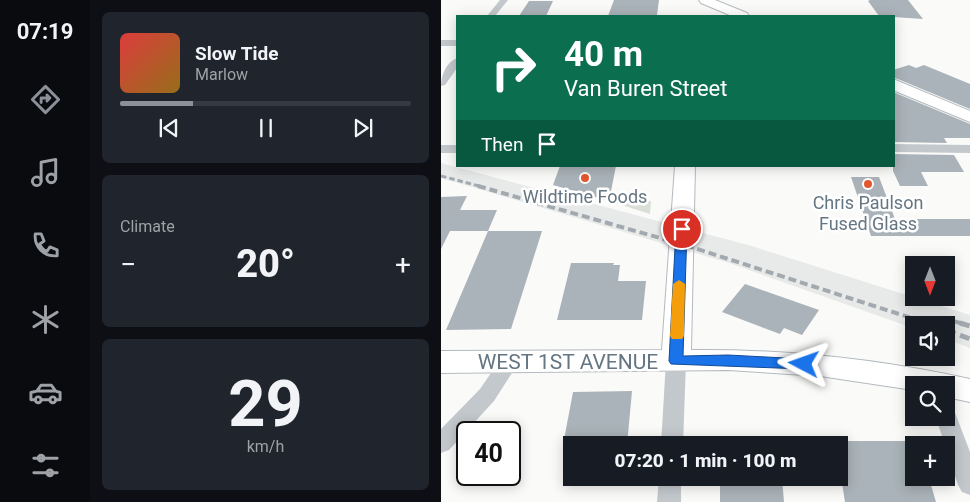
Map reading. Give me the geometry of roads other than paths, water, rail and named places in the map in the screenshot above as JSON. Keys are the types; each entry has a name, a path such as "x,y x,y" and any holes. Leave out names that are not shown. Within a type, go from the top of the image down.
{"street":[{"path":"492,15 504,0"},
{"path":"702,5 738,15"},
{"path":"441,43 456,43"},
{"path":"441,83 456,62"},
{"path":"895,85 970,117"},
{"path":"895,148 970,148"},
{"path":"441,149 456,149"},
{"path":"672,436 685,167"},
{"name":"WEST 1ST AVENUE","path":"441,362 728,360 843,367 905,378"},
{"path":"441,444 487,395 509,362"},
{"name":"WEST 1ST AVENUE","path":"955,388 970,391"},
{"path":"949,426 970,485"},
{"path":"669,502 670,486"}],"railway":[{"path":"441,176 483,187"},
{"path":"478,186 688,246 905,316"},
{"path":"955,322 964,324"},
{"path":"960,323 970,326"},
{"path":"955,333 970,339"}],"place":[{"name":"Wildtime Foods","path":"585,178"},
{"name":"Chris Paulson Fused Glass","path":"868,184"}]}
